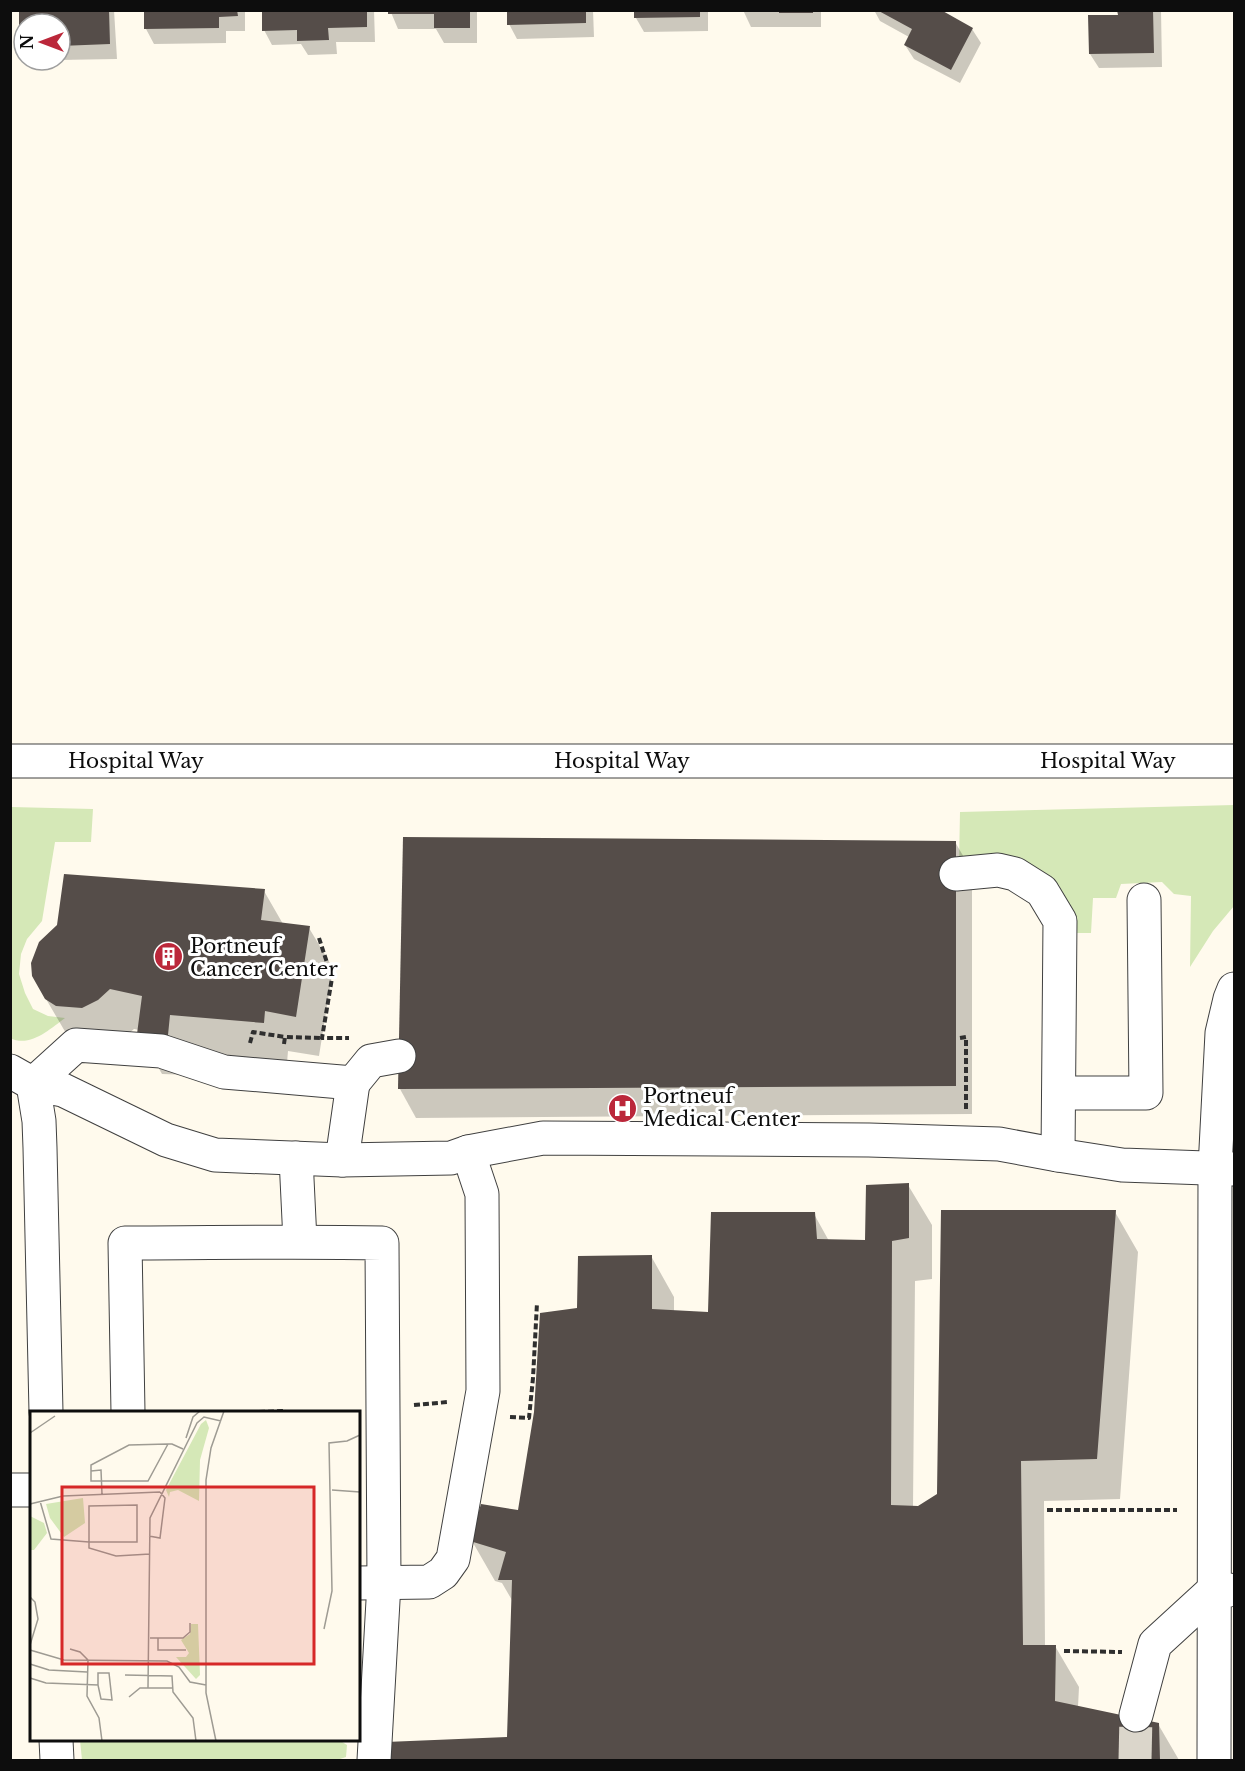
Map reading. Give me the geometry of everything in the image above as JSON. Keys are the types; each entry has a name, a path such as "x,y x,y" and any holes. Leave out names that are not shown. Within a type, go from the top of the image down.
{"street":[{"name":"Hospital Way","path":"10,761 1234,761"},
{"path":"956,874 998,870 1016,874 1042,891 1060,921 1058,1155"},
{"path":"1059,1083 1146,1083 1144,900"},
{"path":"1214,1761 1225,1589 1225,1168 1222,1033 1234,989"},
{"path":"22,1077 76,1045 161,1051 224,1072 353,1083"},
{"path":"342,1160 353,1083 371,1061 399,1056"},
{"path":"22,1077 63,1090 166,1140 215,1155 342,1160 451,1158 468,1152 543,1138 870,1140 999,1144 1122,1165 1225,1168"},
{"path":"22,1077 39,1121 46,1411"},
{"path":"371,1583 429,1582 443,1573 453,1559 483,1391 482,1194 468,1152"},
{"path":"296,1158 300,1241"},
{"path":"128,1411 125,1243 300,1241 382,1243 371,1583 374,1761"},
{"path":"10,1490 30,1490"},
{"path":"1136,1715 1155,1644 1225,1589"},
{"path":"56,1741 57,1761"}],"path":[{"path":"319,938 332,978 322,1038"},
{"path":"251,1038 253,1032 285,1037 356,1038"},
{"path":"285,1037 285,1043"},
{"path":"960,1038 966,1037 966,1117"},
{"path":"524,1418 529,1418 537,1303"},
{"path":"409,1406 457,1403"},
{"path":"1047,1510 1177,1510"},
{"path":"1064,1651 1125,1652"}],"green space":[{"path":"1234,805 1234,906 1213,931 1190,967 1191,896 1174,894 1162,882 1121,884 1116,898 1093,898 1091,933 1075,933 1068,905 1059,885 1033,868 959,864 960,812"},
{"path":"11,807 93,809 91,842 55,842 42,921 27,939 21,954 19,974 33,1009 48,1016 65,1018 46,1032 25,1041 10,1038"},
{"path":"80,1741 341,1741 347,1745 346,1757 337,1760 82,1760"}],"building":[{"path":"19,10 109,10 110,44 72,46 72,12 19,12"},
{"path":"144,10 237,10 238,16 219,17 219,28 144,29"},
{"path":"262,10 367,10 367,27 328,28 329,40 297,41 297,30 262,31"},
{"path":"388,10 470,10 470,28 434,28 434,14 388,14"},
{"path":"507,10 586,10 586,23 507,25"},
{"path":"634,10 700,10 700,17 634,18"},
{"path":"779,10 813,10 813,13 779,13"},
{"path":"877,10 941,10 973,28 951,70 904,45 912,29"},
{"path":"1117,10 1153,10 1154,53 1089,54 1088,15 1118,15"},
{"path":"403,837 956,841 956,1086 398,1089"},
{"name":"Portneuf Cancer Center","path":"64,874 265,889 261,920 310,926 296,1017 265,1011 264,1023 170,1015 168,1035 137,1034 142,996 110,989 98,1000 82,1008 56,1006 45,999 32,976 31,963 39,942 57,925"},
{"path":"909,1183 909,1238 892,1241 891,1505 918,1506 937,1494 941,1210 1116,1210 1097,1459 1021,1461 1023,1645 1056,1645 1055,1701 1159,1723 1160,1760 385,1760 386,1742 507,1737 512,1580 498,1580 506,1552 470,1541 481,1504 518,1510 534,1412 540,1313 577,1308 578,1256 652,1255 652,1309 708,1312 711,1212 815,1212 817,1239 865,1240 866,1185"}],"tunnel":[{"path":"1135,1760 1136,1715"}],"place":[{"name":"Portneuf Cancer Center","path":"169,957"},
{"name":"Portneuf Medical Center","path":"622,1108"}]}
